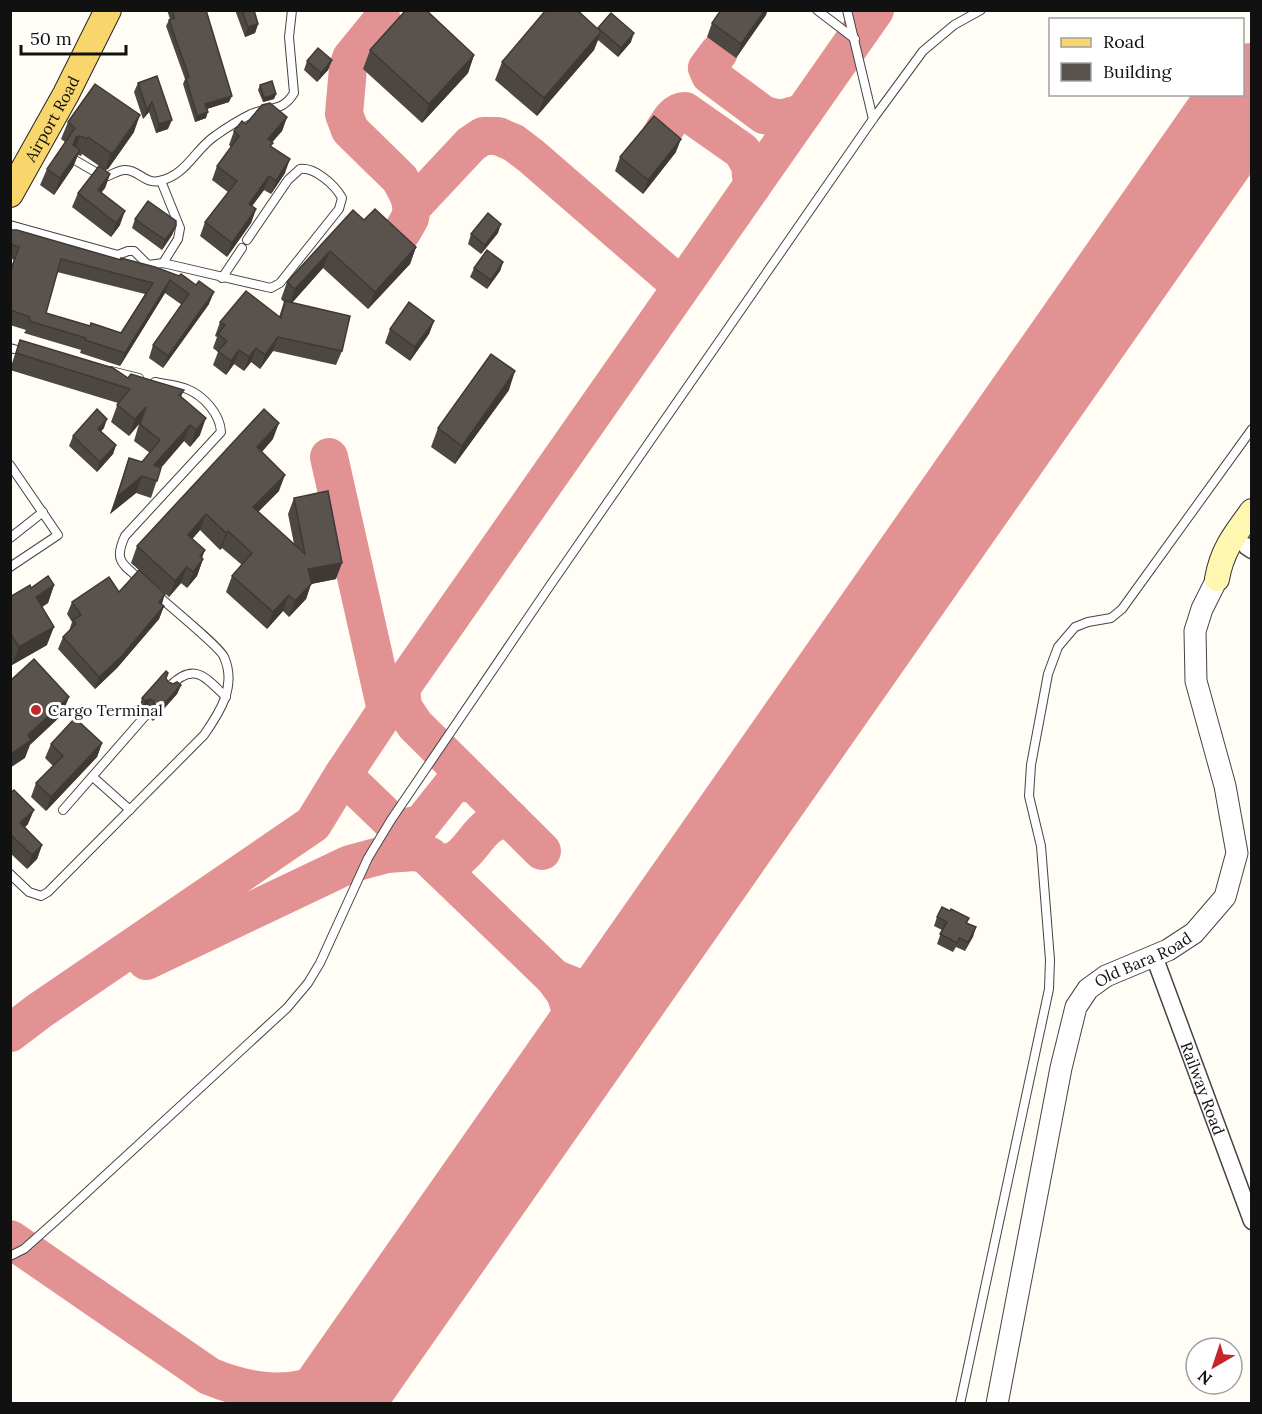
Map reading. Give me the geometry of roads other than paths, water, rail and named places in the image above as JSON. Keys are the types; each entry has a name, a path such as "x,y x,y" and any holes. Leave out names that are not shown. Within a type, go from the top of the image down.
{"main road":[{"name":"Airport Road","path":"10,194 66,94 108,10"},
{"path":"1217,579 1220,561 1229,542 1251,511"},
{"name":"Old Bara Road","path":"1217,579 1250,545"}],"street":[{"name":"Old Bara Road","path":"997,1404 1061,1068 1076,1007 1088,989 1106,976 1168,950 1194,933 1225,897 1237,853 1225,786 1196,681 1195,631 1202,609 1217,579"},
{"name":"Railway Road","path":"1154,956 1251,1221"}],"lane":[{"path":"73,159 104,177 124,169 146,180 161,181 186,168 214,136 251,114 285,106 294,93 289,37 292,10"},
{"path":"817,10 855,39"},
{"path":"847,10 873,119"},
{"path":"10,1256 24,1249 60,1217 286,1008 308,983 331,943 368,858 391,820 549,587 922,51 954,25 981,10"},
{"path":"10,225 118,255 128,250 134,251 148,265 163,263 266,288 275,287 339,209 342,198 337,190 310,169 295,171 247,240"},
{"path":"161,181 180,228 178,239 163,263"},
{"path":"222,278 242,248"},
{"path":"10,348 33,353"},
{"path":"10,874 29,892 41,896 48,892 204,735 218,716 226,697 229,679 224,655 122,563 119,550 125,536 220,432 220,420 208,404 189,389 100,369"},
{"path":"960,1404 1049,988 1050,960 1041,846 1029,796 1031,765 1048,674 1058,647 1075,627 1111,618 1122,609 1251,429"},
{"path":"10,465 58,535 10,567"},
{"path":"10,538 43,512"},
{"path":"169,687 179,676 189,672 198,673 226,697"},
{"path":"63,810 146,715"},
{"path":"93,777 130,810"}],"place":[{"name":"Cargo Terminal","path":"36,710"}]}
